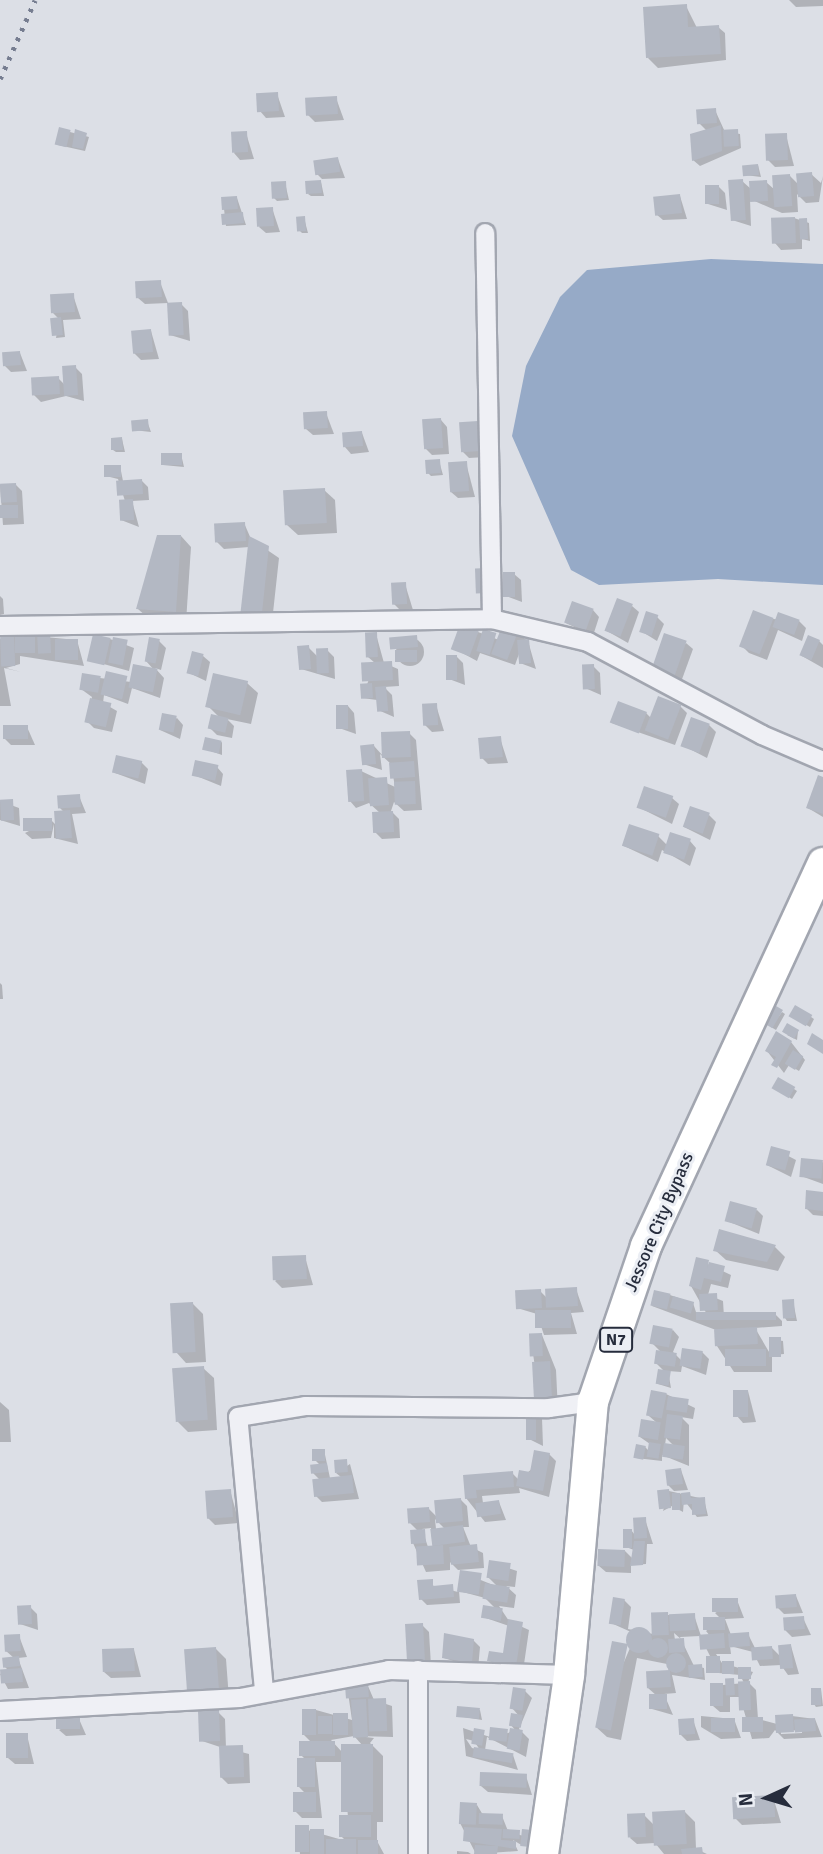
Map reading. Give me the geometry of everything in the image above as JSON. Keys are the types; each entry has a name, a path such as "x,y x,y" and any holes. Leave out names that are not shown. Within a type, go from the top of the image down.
{"highway":[{"name":"Jessore City Bypass","path":"543,1854 569,1675 593,1402 646,1246 823,863"}],"street":[{"path":"485,233 492,619"},
{"path":"0,626 492,619 588,642 823,761"},
{"path":"264,1690 238,1417 305,1406 549,1408 593,1402"},
{"path":"0,1711 240,1698 264,1690 418,1670 569,1675"},
{"path":"418,1670 418,1854"}],"water":[{"path":"711,259 823,264 823,585 718,579 599,585 571,570 512,436 526,366 560,297 587,270"}],"building":[{"path":"687,4 688,27 719,25 721,54 646,58 643,7"},
{"path":"278,92 279,111 257,112 256,93"},
{"path":"337,96 338,114 306,116 305,98"},
{"path":"716,108 717,123 697,124 696,109"},
{"path":"721,125 722,151 692,161 690,134"},
{"path":"59,127 71,130 66,147 55,144"},
{"path":"75,129 87,133 83,149 72,147"},
{"path":"738,129 739,146 724,147 723,130"},
{"path":"247,131 248,152 232,153 231,132"},
{"path":"787,133 788,160 766,161 765,134"},
{"path":"338,157 340,172 315,175 313,160"},
{"path":"758,164 759,175 743,176 742,165"},
{"path":"812,172 814,196 798,197 796,173"},
{"path":"790,174 792,206 774,207 772,175"},
{"path":"743,179 746,220 731,221 728,180"},
{"path":"321,180 322,193 306,194 305,181"},
{"path":"767,180 768,201 750,202 749,181"},
{"path":"286,181 287,198 272,199 271,182"},
{"path":"705,185 719,185 719,204 705,204"},
{"path":"680,194 682,213 655,216 653,197"},
{"path":"237,196 238,209 222,210 221,197"},
{"path":"273,207 274,226 257,227 256,208"},
{"path":"243,212 244,223 222,225 221,214"},
{"path":"305,216 306,231 297,232 296,217"},
{"path":"795,217 796,243 772,244 771,218"},
{"path":"799,218 807,218 808,239 800,239"},
{"path":"161,280 162,297 136,298 135,281"},
{"path":"74,293 75,312 51,313 50,294"},
{"path":"182,302 184,335 169,336 167,303"},
{"path":"61,317 63,335 52,336 50,318"},
{"path":"151,329 153,352 133,354 131,331"},
{"path":"20,351 21,365 3,366 2,352"},
{"path":"76,365 78,395 64,396 62,366"},
{"path":"59,376 60,394 32,395 31,377"},
{"path":"327,411 328,428 304,429 303,412"},
{"path":"441,418 443,448 424,449 422,419"},
{"path":"148,419 149,430 132,431 131,420"},
{"path":"478,421 480,451 461,452 459,422"},
{"path":"362,431 363,446 343,447 342,432"},
{"path":"122,437 123,450 111,450 111,438"},
{"path":"161,453 182,453 182,465 161,465"},
{"path":"440,459 441,473 426,474 425,460"},
{"path":"467,461 469,491 450,492 448,462"},
{"path":"104,465 121,465 121,477 104,477"},
{"path":"142,479 143,494 117,496 116,481"},
{"path":"16,483 17,502 1,503 0,484"},
{"path":"325,488 327,523 285,525 283,490"},
{"path":"133,499 134,520 120,521 119,500"},
{"path":"0,505 18,505 18,518 0,518"},
{"path":"245,522 246,541 215,543 214,524"},
{"path":"157,535 181,535 176,612 136,609"},
{"path":"249,536 269,546 262,613 240,617"},
{"path":"475,568 487,568 488,593 476,593"},
{"path":"503,572 515,572 515,597 503,597"},
{"path":"406,582 407,604 392,605 391,583"},
{"path":"617,598 633,604 620,637 604,631"},
{"path":"572,601 594,609 586,630 564,623"},
{"path":"753,610 774,618 760,654 739,646"},
{"path":"646,611 658,615 652,636 639,632"},
{"path":"778,612 800,620 794,635 773,627"},
{"path":"460,624 479,631 470,656 451,649"},
{"path":"502,626 518,632 507,660 491,654"},
{"path":"483,629 496,633 490,655 476,651"},
{"path":"0,632 14,632 15,666 1,666"},
{"path":"50,632 51,653 38,654 37,633"},
{"path":"365,632 377,632 378,657 366,657"},
{"path":"15,633 35,633 35,653 15,653"},
{"path":"664,633 687,641 675,676 652,668"},
{"path":"93,634 111,638 104,665 87,661"},
{"path":"417,635 418,647 390,649 389,637"},
{"path":"808,635 820,640 811,660 799,655"},
{"path":"113,637 128,640 123,665 108,663"},
{"path":"149,637 160,639 155,664 145,662"},
{"path":"55,639 78,639 78,660 55,660"},
{"path":"529,639 531,663 519,664 517,640"},
{"path":"309,645 311,669 299,670 297,646"},
{"path":"316,648 328,648 329,673 317,673"},
{"path":"395,650 417,650 417,662 395,662"},
{"path":"192,651 204,654 198,676 186,673"},
{"path":"446,655 457,655 457,680 446,680"},
{"path":"392,661 393,680 362,682 361,663"},
{"path":"133,664 158,669 153,692 128,688"},
{"path":"582,664 594,664 595,689 583,689"},
{"path":"106,671 127,676 122,699 101,694"},
{"path":"82,673 101,676 98,693 79,690"},
{"path":"213,673 248,681 240,715 205,707"},
{"path":"372,683 373,698 361,699 360,684"},
{"path":"386,686 388,711 377,712 375,687"},
{"path":"658,696 681,705 668,740 645,731"},
{"path":"90,698 111,703 106,727 84,722"},
{"path":"618,701 647,712 639,734 610,722"},
{"path":"437,703 438,725 423,726 422,704"},
{"path":"336,705 348,705 348,729 336,729"},
{"path":"162,713 177,716 173,733 159,730"},
{"path":"211,714 229,718 225,733 208,729"},
{"path":"691,717 710,724 699,753 680,746"},
{"path":"3,725 28,725 28,739 3,739"},
{"path":"410,731 411,757 382,758 381,732"},
{"path":"501,736 503,757 480,759 478,738"},
{"path":"205,737 222,741 219,753 202,750"},
{"path":"374,744 376,764 362,765 360,745"},
{"path":"116,755 142,761 138,779 112,773"},
{"path":"195,760 218,765 215,781 192,776"},
{"path":"414,761 415,777 390,779 389,763"},
{"path":"362,769 364,801 348,802 346,770"},
{"path":"818,775 823,777 823,814 806,808"},
{"path":"387,777 389,805 370,806 368,778"},
{"path":"415,781 416,804 395,805 394,782"},
{"path":"644,786 673,796 666,818 637,808"},
{"path":"80,794 81,807 58,809 57,796"},
{"path":"13,799 14,820 1,821 0,800"},
{"path":"690,806 710,813 703,834 683,827"},
{"path":"70,810 72,838 56,839 54,811"},
{"path":"393,811 394,832 373,833 372,812"},
{"path":"23,818 52,818 52,831 23,831"},
{"path":"629,824 659,834 652,856 622,846"},
{"path":"670,832 691,839 684,860 663,853"},
{"path":"795,1005 812,1015 806,1026 788,1016"},
{"path":"776,1006 783,1010 772,1028 766,1024"},
{"path":"787,1023 799,1030 794,1039 782,1032"},
{"path":"776,1031 792,1041 777,1068 771,1065 776,1057 765,1051"},
{"path":"812,1033 823,1040 823,1054 807,1044"},
{"path":"793,1050 803,1056 795,1070 785,1064"},
{"path":"778,1077 795,1087 789,1098 772,1088"},
{"path":"771,1146 790,1151 785,1170 766,1165"},
{"path":"801,1158 823,1160 821,1179 799,1177"},
{"path":"806,1190 823,1192 823,1211 805,1209"},
{"path":"730,1201 757,1208 752,1229 725,1221"},
{"path":"719,1229 776,1245 767,1262 713,1251"},
{"path":"306,1255 307,1279 273,1280 272,1256"},
{"path":"696,1257 709,1260 707,1269 709,1262 725,1266 721,1282 704,1278 701,1290 689,1286"},
{"path":"577,1287 578,1306 546,1308 545,1289"},
{"path":"541,1289 542,1308 516,1309 515,1290"},
{"path":"654,1290 671,1294 667,1309 650,1306"},
{"path":"717,1293 718,1310 700,1311 699,1294"},
{"path":"673,1296 694,1302 691,1314 670,1308"},
{"path":"794,1299 795,1318 783,1319 782,1300"},
{"path":"193,1302 196,1352 173,1353 170,1303"},
{"path":"535,1310 571,1310 571,1328 535,1328"},
{"path":"696,1312 776,1312 776,1320 696,1320"},
{"path":"653,1325 673,1329 669,1347 649,1344"},
{"path":"757,1327 758,1344 715,1346 714,1329"},
{"path":"529,1333 542,1333 543,1356 530,1356"},
{"path":"769,1337 781,1337 781,1357 769,1357"},
{"path":"682,1348 703,1351 700,1369 679,1366"},
{"path":"725,1349 766,1349 766,1366 725,1366"},
{"path":"656,1350 677,1353 675,1367 654,1364"},
{"path":"550,1361 552,1405 534,1406 532,1362"},
{"path":"204,1366 208,1420 176,1422 172,1368"},
{"path":"658,1369 671,1371 668,1386 656,1384"},
{"path":"651,1390 667,1393 662,1419 646,1416"},
{"path":"733,1390 748,1390 748,1417 733,1417"},
{"path":"668,1396 689,1399 687,1413 666,1410"},
{"path":"526,1410 536,1410 536,1440 526,1440"},
{"path":"667,1414 683,1416 680,1440 664,1438"},
{"path":"641,1419 661,1422 658,1440 638,1437"},
{"path":"649,1442 661,1444 659,1459 647,1457"},
{"path":"664,1443 685,1446 683,1460 662,1457"},
{"path":"636,1444 646,1446 643,1460 633,1458"},
{"path":"312,1449 325,1449 325,1461 312,1461"},
{"path":"534,1450 550,1453 543,1491 516,1486 519,1470 530,1472"},
{"path":"347,1459 348,1472 335,1473 334,1460"},
{"path":"327,1463 328,1472 311,1474 310,1465"},
{"path":"681,1468 683,1484 667,1486 665,1470"},
{"path":"513,1471 514,1487 476,1490 477,1498 465,1499 463,1475"},
{"path":"352,1475 354,1493 314,1497 312,1479"},
{"path":"231,1489 233,1517 207,1519 205,1491"},
{"path":"669,1489 671,1508 659,1509 657,1490"},
{"path":"690,1492 691,1498 705,1497 706,1514 692,1515 692,1504 682,1505 681,1493"},
{"path":"672,1493 680,1493 680,1510 672,1510"},
{"path":"461,1498 463,1521 436,1523 434,1500"},
{"path":"499,1500 501,1514 477,1517 475,1503"},
{"path":"429,1507 430,1522 408,1523 407,1509"},
{"path":"646,1517 647,1538 634,1539 633,1518"},
{"path":"463,1525 465,1542 432,1546 430,1529"},
{"path":"425,1529 426,1543 411,1544 410,1530"},
{"path":"623,1529 632,1529 632,1548 623,1548"},
{"path":"634,1541 645,1541 643,1565 630,1566"},
{"path":"477,1544 479,1562 451,1565 449,1547"},
{"path":"443,1545 444,1564 417,1565 416,1546"},
{"path":"598,1549 625,1550 624,1567 597,1566"},
{"path":"489,1560 511,1563 508,1581 486,1578"},
{"path":"460,1570 482,1573 479,1595 457,1592"},
{"path":"433,1579 433,1586 453,1584 454,1597 419,1600 417,1580"},
{"path":"485,1583 510,1587 507,1603 482,1599"},
{"path":"796,1594 797,1607 776,1608 775,1595"},
{"path":"613,1597 625,1599 621,1626 609,1624"},
{"path":"712,1598 738,1598 738,1612 712,1612"},
{"path":"31,1605 32,1624 18,1625 17,1606"},
{"path":"483,1605 503,1608 501,1621 481,1618"},
{"path":"668,1612 669,1635 652,1636 651,1613"},
{"path":"695,1613 696,1630 670,1631 669,1614"},
{"path":"804,1616 805,1629 784,1630 783,1617"},
{"path":"703,1617 725,1617 725,1630 703,1630"},
{"path":"508,1619 523,1622 516,1666 487,1661 489,1651 503,1653"},
{"path":"423,1623 425,1660 407,1661 405,1624"},
{"path":"639,1627 648,1631 652,1640 648,1649 639,1653 630,1649 626,1640 630,1631"},
{"path":"749,1632 750,1646 729,1647 728,1633"},
{"path":"444,1633 474,1639 472,1663 442,1658"},
{"path":"724,1633 725,1648 700,1650 699,1635"},
{"path":"20,1634 21,1651 5,1652 4,1635"},
{"path":"658,1638 665,1641 668,1648 665,1655 658,1658 651,1655 648,1648 651,1641"},
{"path":"684,1638 685,1652 669,1653 668,1639"},
{"path":"612,1641 628,1644 611,1730 595,1727"},
{"path":"791,1644 793,1668 780,1669 778,1645"},
{"path":"772,1646 773,1659 752,1660 751,1647"},
{"path":"216,1647 219,1689 187,1691 184,1649"},
{"path":"134,1648 135,1671 103,1672 102,1649"},
{"path":"676,1653 683,1656 686,1663 683,1670 676,1673 669,1670 666,1663 669,1656"},
{"path":"19,1656 20,1666 3,1668 2,1658"},
{"path":"706,1656 720,1656 720,1673 706,1673"},
{"path":"722,1661 734,1661 734,1674 722,1674"},
{"path":"702,1664 703,1677 689,1678 688,1665"},
{"path":"738,1667 751,1667 751,1679 738,1679"},
{"path":"22,1668 23,1682 1,1684 0,1670"},
{"path":"670,1670 671,1687 647,1688 646,1671"},
{"path":"725,1678 734,1678 735,1695 726,1695"},
{"path":"738,1681 750,1681 751,1710 739,1710"},
{"path":"710,1683 723,1683 723,1706 710,1706"},
{"path":"368,1684 369,1697 346,1699 345,1686"},
{"path":"513,1687 526,1689 522,1711 510,1709"},
{"path":"811,1688 821,1688 821,1705 811,1705"},
{"path":"649,1694 667,1694 667,1709 649,1709"},
{"path":"386,1698 387,1731 369,1732 368,1699"},
{"path":"366,1699 368,1737 353,1738 351,1700"},
{"path":"457,1706 480,1708 479,1719 456,1717"},
{"path":"302,1709 316,1709 316,1735 302,1735"},
{"path":"219,1710 220,1741 199,1742 198,1711"},
{"path":"333,1713 348,1713 348,1735 333,1735"},
{"path":"511,1713 523,1715 521,1728 509,1726"},
{"path":"793,1714 794,1732 776,1733 775,1715"},
{"path":"318,1716 332,1716 332,1734 318,1734"},
{"path":"56,1717 80,1717 80,1729 56,1729"},
{"path":"742,1717 763,1717 763,1732 742,1732"},
{"path":"694,1718 695,1734 679,1735 678,1719"},
{"path":"711,1718 735,1718 735,1732 711,1732"},
{"path":"815,1718 816,1731 795,1732 794,1719"},
{"path":"490,1727 508,1729 507,1742 489,1740"},
{"path":"474,1728 485,1730 482,1746 471,1744"},
{"path":"510,1728 523,1730 520,1751 507,1749"},
{"path":"6,1733 28,1733 28,1758 6,1758"},
{"path":"299,1741 335,1741 335,1756 299,1756"},
{"path":"341,1744 373,1744 373,1812 341,1812"},
{"path":"243,1745 244,1777 220,1778 219,1746"},
{"path":"474,1747 514,1753 512,1763 472,1757"},
{"path":"297,1758 315,1758 315,1787 297,1787"},
{"path":"480,1772 527,1774 526,1788 480,1786"},
{"path":"293,1792 316,1792 316,1812 293,1812"},
{"path":"774,1795 775,1817 733,1819 732,1797"},
{"path":"460,1802 477,1803 476,1825 459,1824"},
{"path":"685,1810 687,1844 654,1846 652,1812"},
{"path":"479,1813 503,1814 503,1825 479,1824"},
{"path":"645,1813 646,1837 628,1838 627,1814"},
{"path":"339,1815 371,1815 371,1837 339,1837"},
{"path":"295,1825 309,1825 309,1852 295,1852"},
{"path":"464,1827 502,1829 501,1840 516,1841 516,1849 463,1841"},
{"path":"310,1829 324,1829 324,1854 310,1854"},
{"path":"503,1829 520,1830 520,1839 503,1838"},
{"path":"522,1829 532,1830 530,1847 520,1846"},
{"path":"326,1839 356,1839 356,1854 326,1854"},
{"path":"358,1840 378,1840 378,1854 358,1854"},
{"path":"475,1845 498,1846 497,1854 474,1854"},
{"path":"702,1847 703,1854 682,1854 681,1849"}],"railway":[{"path":"0,79 35,0"}]}
